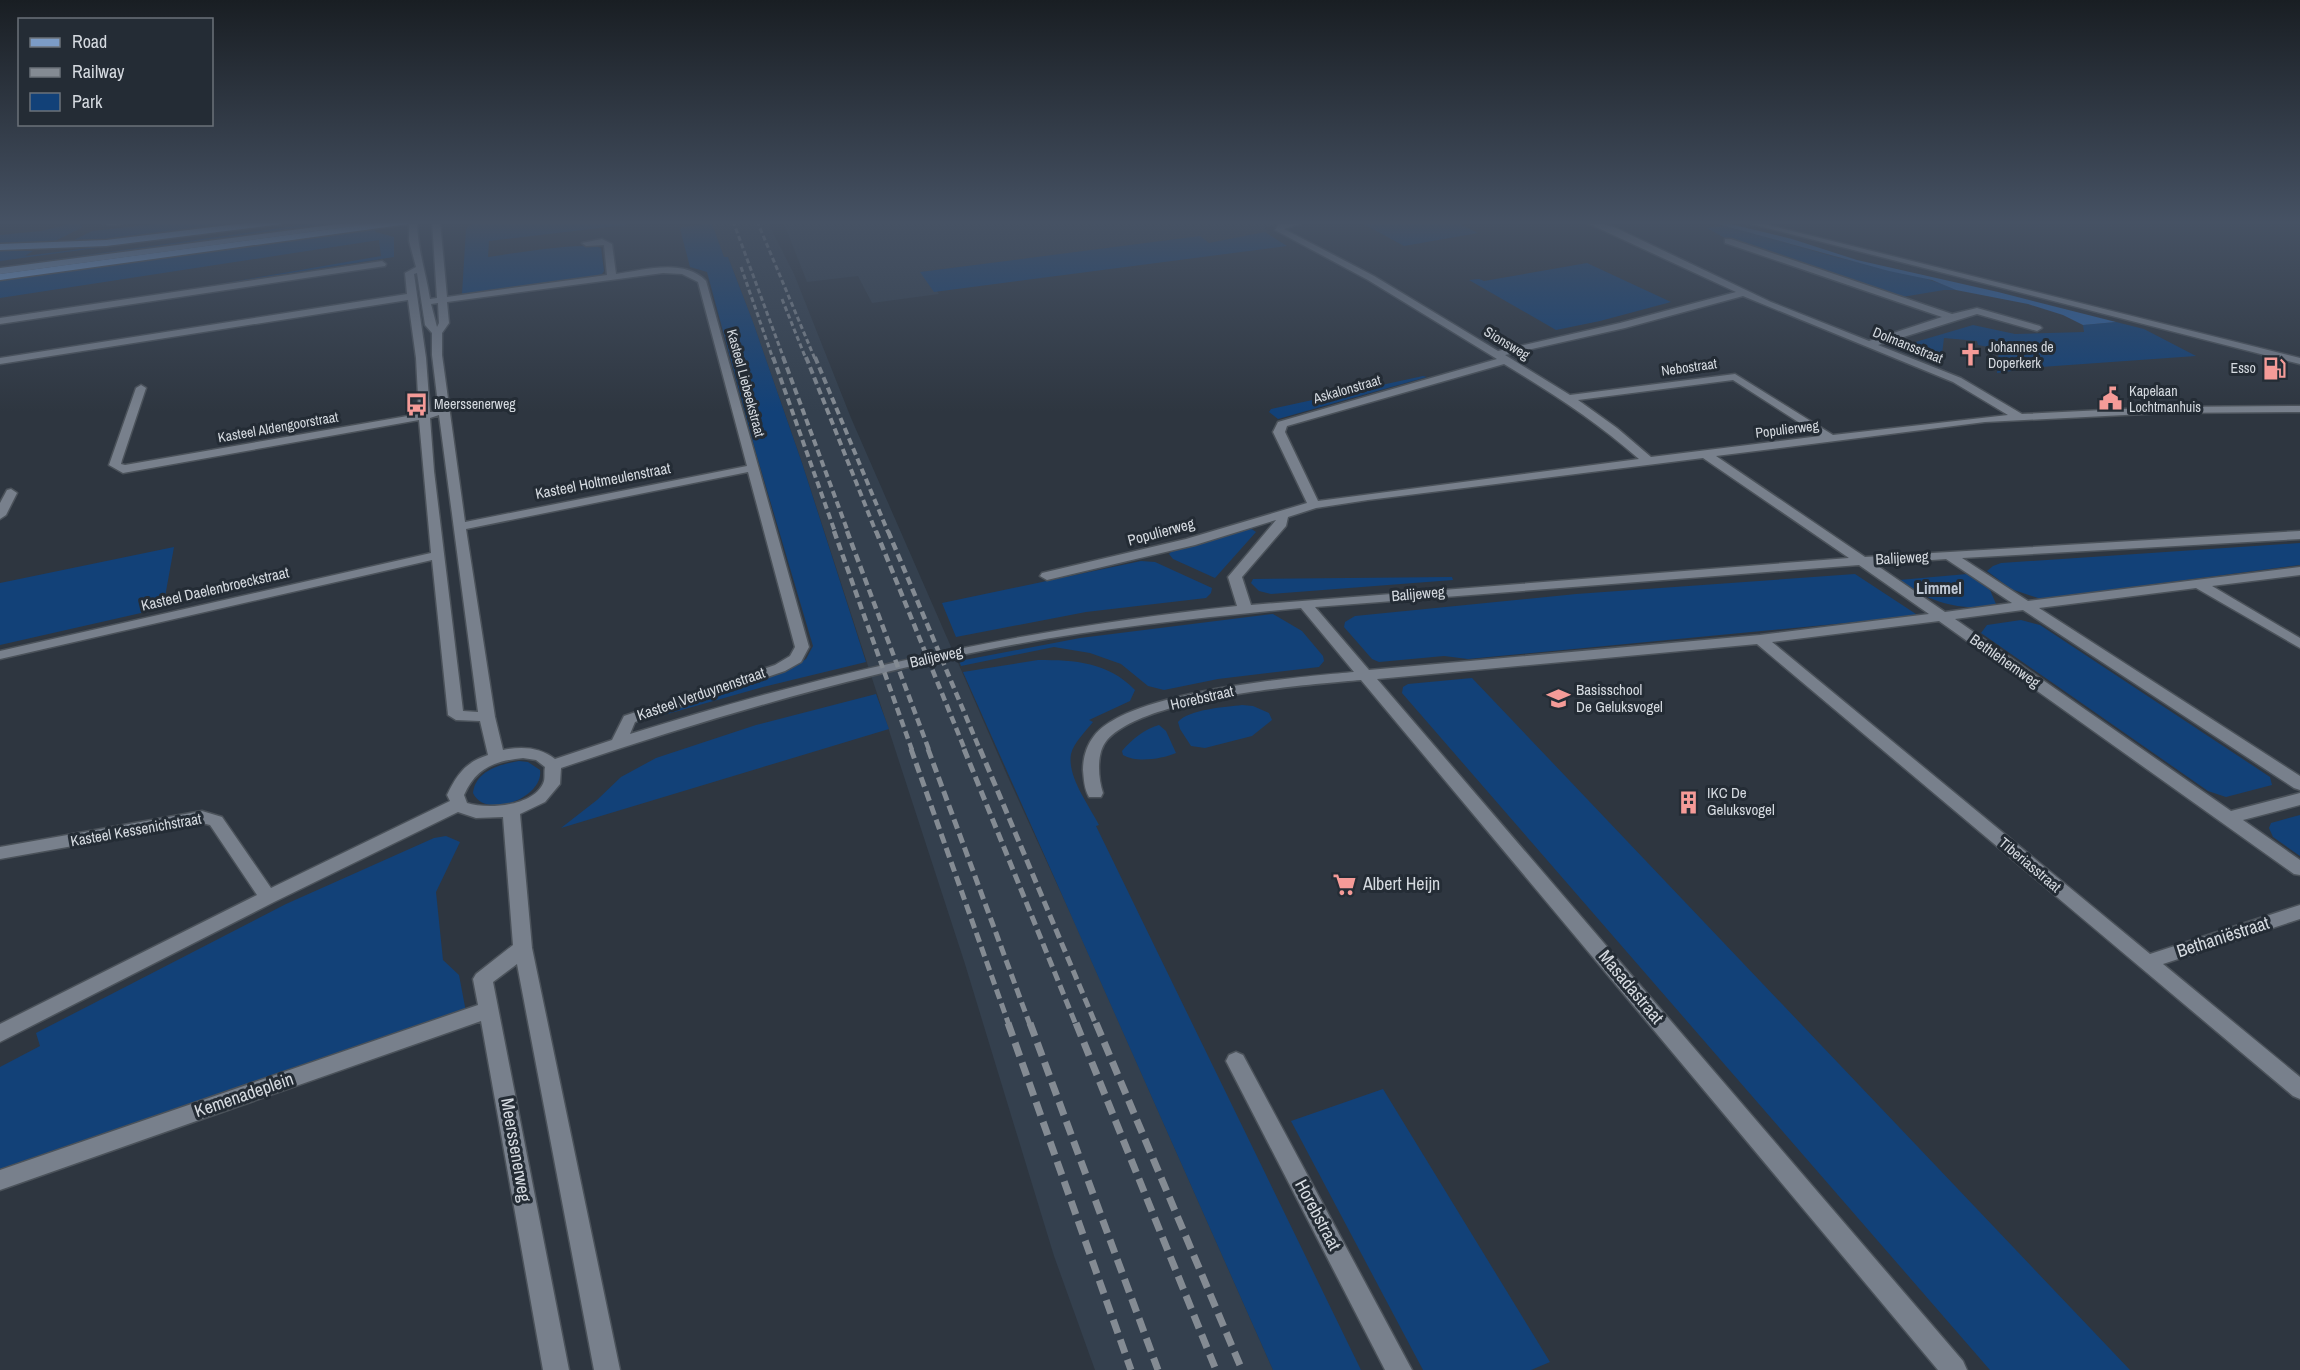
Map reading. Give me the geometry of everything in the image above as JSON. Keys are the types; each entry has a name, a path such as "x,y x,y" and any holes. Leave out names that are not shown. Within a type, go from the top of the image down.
{"street":[{"path":"0,321 242,285"},
{"path":"411,285 421,358 428,471 456,714 487,717"},
{"path":"423,285 430,325 436,333 459,527 487,717 497,757"},
{"path":"436,333 444,323 440,285"},
{"name":"Kasteel Liebeekstraat","path":"427,302 548,285"},
{"name":"Kasteel Liebeekstraat","path":"703,285 802,647 796,659"},
{"name":"Sionsweg","path":"1382,285 1568,398 1613,430 1649,462"},
{"name":"Dolmansstraat","path":"1725,285 1957,380 2018,416"},
{"path":"1861,285 1955,316 2007,328 2037,328 1977,311 1955,316 1870,344"},
{"path":"2000,285 2300,361"},
{"name":"Askalonstraat","path":"1314,505 1279,432 1282,424 1502,357 1742,293"},
{"path":"0,361 413,297"},
{"name":"Nebostraat","path":"1568,398 1735,377 1742,379 1832,439"},
{"name":"Kasteel Aldengoorstraat","path":"141,388 116,460 115,465 118,468 130,469 444,412"},
{"name":"Populierweg","path":"1047,576 1190,542 1314,505 2018,416 2164,410 2300,410"},
{"name":"Bethlehemweg","path":"1707,455 1942,616 2300,869"},
{"name":"Kasteel Holtmeulenstraat","path":"459,527 753,468"},
{"path":"0,515 10,493"},
{"path":"1246,610 1235,577 1282,523 1281,514"},
{"name":"Balijeweg","path":"553,765 619,742 773,696 966,650 1068,631 1160,618 1444,592 1859,560 2300,535"},
{"name":"Kasteel Daelenbroeckstraat","path":"0,656 438,555"},
{"path":"1948,555 2300,784"},
{"path":"1368,676 1760,639 2300,571"},
{"path":"2200,585 2300,644"},
{"name":"Masadastraat","path":"1306,605 1954,1370"},
{"name":"Tiberiasstraat","path":"1760,639 2300,1090"},
{"name":"Kasteel Verduynenstraat","path":"619,742 629,719 780,668 796,659"},
{"name":"Horebstraat","path":"1095,793 1092,785 1091,762 1094,750 1100,738 1123,720 1199,696 1290,682 1368,676"},
{"path":"515,753 534,753 548,759 553,765 554,777 547,789 532,801 511,811 476,814 459,804 456,792 462,779 474,768 497,757 515,753"},
{"path":"2228,818 2300,799"},
{"path":"0,1034 268,897 459,804"},
{"path":"511,811 523,948 607,1370"},
{"name":"Kasteel Kessenichstraat","path":"0,853 202,817 211,818 216,821 268,897"},
{"name":"Bethaniëstraat","path":"2147,962 2300,912"},
{"name":"Meerssenerweg","path":"523,948 483,979 556,1370"},
{"name":"Kemenadeplein","path":"0,1180 488,1010"},
{"name":"Horebstraat","path":"1236,1061 1399,1370"}],"shaded area":[{"path":"739,285 798,285 851,418 1007,775 1273,1370 1095,1370 1054,1256 965,964 802,463"},
{"path":"863,285 932,285 939,294 872,303"},
{"path":"1944,285 1967,285 2116,322 2083,325 2063,315 2028,304 1956,290"}],"green space":[{"path":"0,285 85,285 0,298"},
{"path":"463,285 532,285 462,294"},
{"path":"711,285 739,285 802,463 866,662 763,687 632,724 790,669 806,659 813,646 756,453"},
{"path":"929,285 988,285 934,292"},
{"path":"1478,285 1634,285 1671,302 1600,321 1556,330"},
{"path":"1866,285 1944,285 1956,290 1944,290 1902,297"},
{"path":"2116,322 2144,329 2196,356 2041,367 1997,373 1999,349 1978,345 1977,341 1944,338 1941,362 1932,362 1895,348 1973,325 2015,334 2084,332 2083,325"},
{"path":"1427,377 1278,419 1269,412 1271,409"},
{"path":"1250,528 1256,532 1215,578 1173,559 1169,554 1172,551"},
{"path":"2300,543 2300,565 2041,599 2011,589 1987,571 2001,563"},
{"path":"174,547 163,608 0,645 0,583"},
{"path":"1141,561 1155,562 1212,588 1211,593 1206,598 1086,612 956,637 942,603"},
{"path":"1855,574 1919,616 1468,659 1444,656 1379,662 1372,659 1344,627 1345,622 1355,616 1576,594"},
{"path":"1967,574 1990,590 1996,604 1957,606 1921,594 1899,580"},
{"path":"1452,577 1453,580 1271,594 1259,591 1251,583 1253,579"},
{"path":"1273,614 1302,631 1323,656 1324,661 1319,667 1218,679 1164,690 1148,686 1121,664 1090,653 1054,647 961,666 959,661 1080,638"},
{"path":"2021,620 2040,625 2270,777 2272,785 2226,797 2208,791 1981,633 1987,625"},
{"path":"1038,660 1090,664 1114,674 1135,690 1130,701 1089,720 1093,722 1077,741 1071,754 1072,772 1099,825 1096,826 1361,1370 1273,1370 963,672"},
{"path":"1472,678 2130,1370 1990,1370 1402,693 1403,687 1408,684"},
{"path":"876,694 889,729 561,828 597,800 621,777 656,758 756,725"},
{"path":"1253,706 1269,713 1272,720 1252,736 1205,748 1191,746 1180,729 1178,722 1190,714 1208,709"},
{"path":"1159,725 1166,731 1176,753 1149,759 1135,759 1123,755 1122,751 1134,739"},
{"path":"528,762 540,770 539,780 533,789 524,797 501,805 489,805 479,801 473,793 478,779 483,774 504,764"},
{"path":"2300,815 2300,856 2273,837 2269,828 2271,823"},
{"path":"446,836 460,842 436,892 443,960 459,975 466,1012 0,1173 0,1067 40,1046 36,1033 286,904 434,838"},
{"path":"1383,1089 1550,1362 1531,1370 1423,1370 1291,1121"}],"railway":[{"path":"747,285 773,359"},
{"path":"757,285 784,359"},
{"path":"784,285 815,359"},
{"path":"782,299 806,359"},
{"path":"773,357 835,532"},
{"path":"783,357 848,532"},
{"path":"806,357 876,532"},
{"path":"815,357 888,532"},
{"path":"834,531 912,750"},
{"path":"847,531 929,750"},
{"path":"876,531 965,750"},
{"path":"888,531 980,750"},
{"path":"911,749 1009,1025"},
{"path":"928,749 1030,1025"},
{"path":"964,749 1076,1025"},
{"path":"980,749 1096,1025"},
{"path":"1008,1023 1131,1370"},
{"path":"1030,1023 1158,1370"},
{"path":"1076,1023 1216,1370"},
{"path":"1096,1023 1242,1370"}],"place":[{"name":"Johannes de Doperkerk","path":"1970,355"},
{"name":"Esso","path":"2274,368"},
{"name":"Kapelaan Lochtmanhuis","path":"2111,399"},
{"name":"Meerssenerweg","path":"416,404"},
{"name":"Basisschool De Geluksvogel","path":"1558,699"},
{"name":"IKC De Geluksvogel","path":"1689,802"},
{"name":"Albert Heijn","path":"1345,884"}],"district":[{"name":"Limmel","path":"1939,588"}]}
